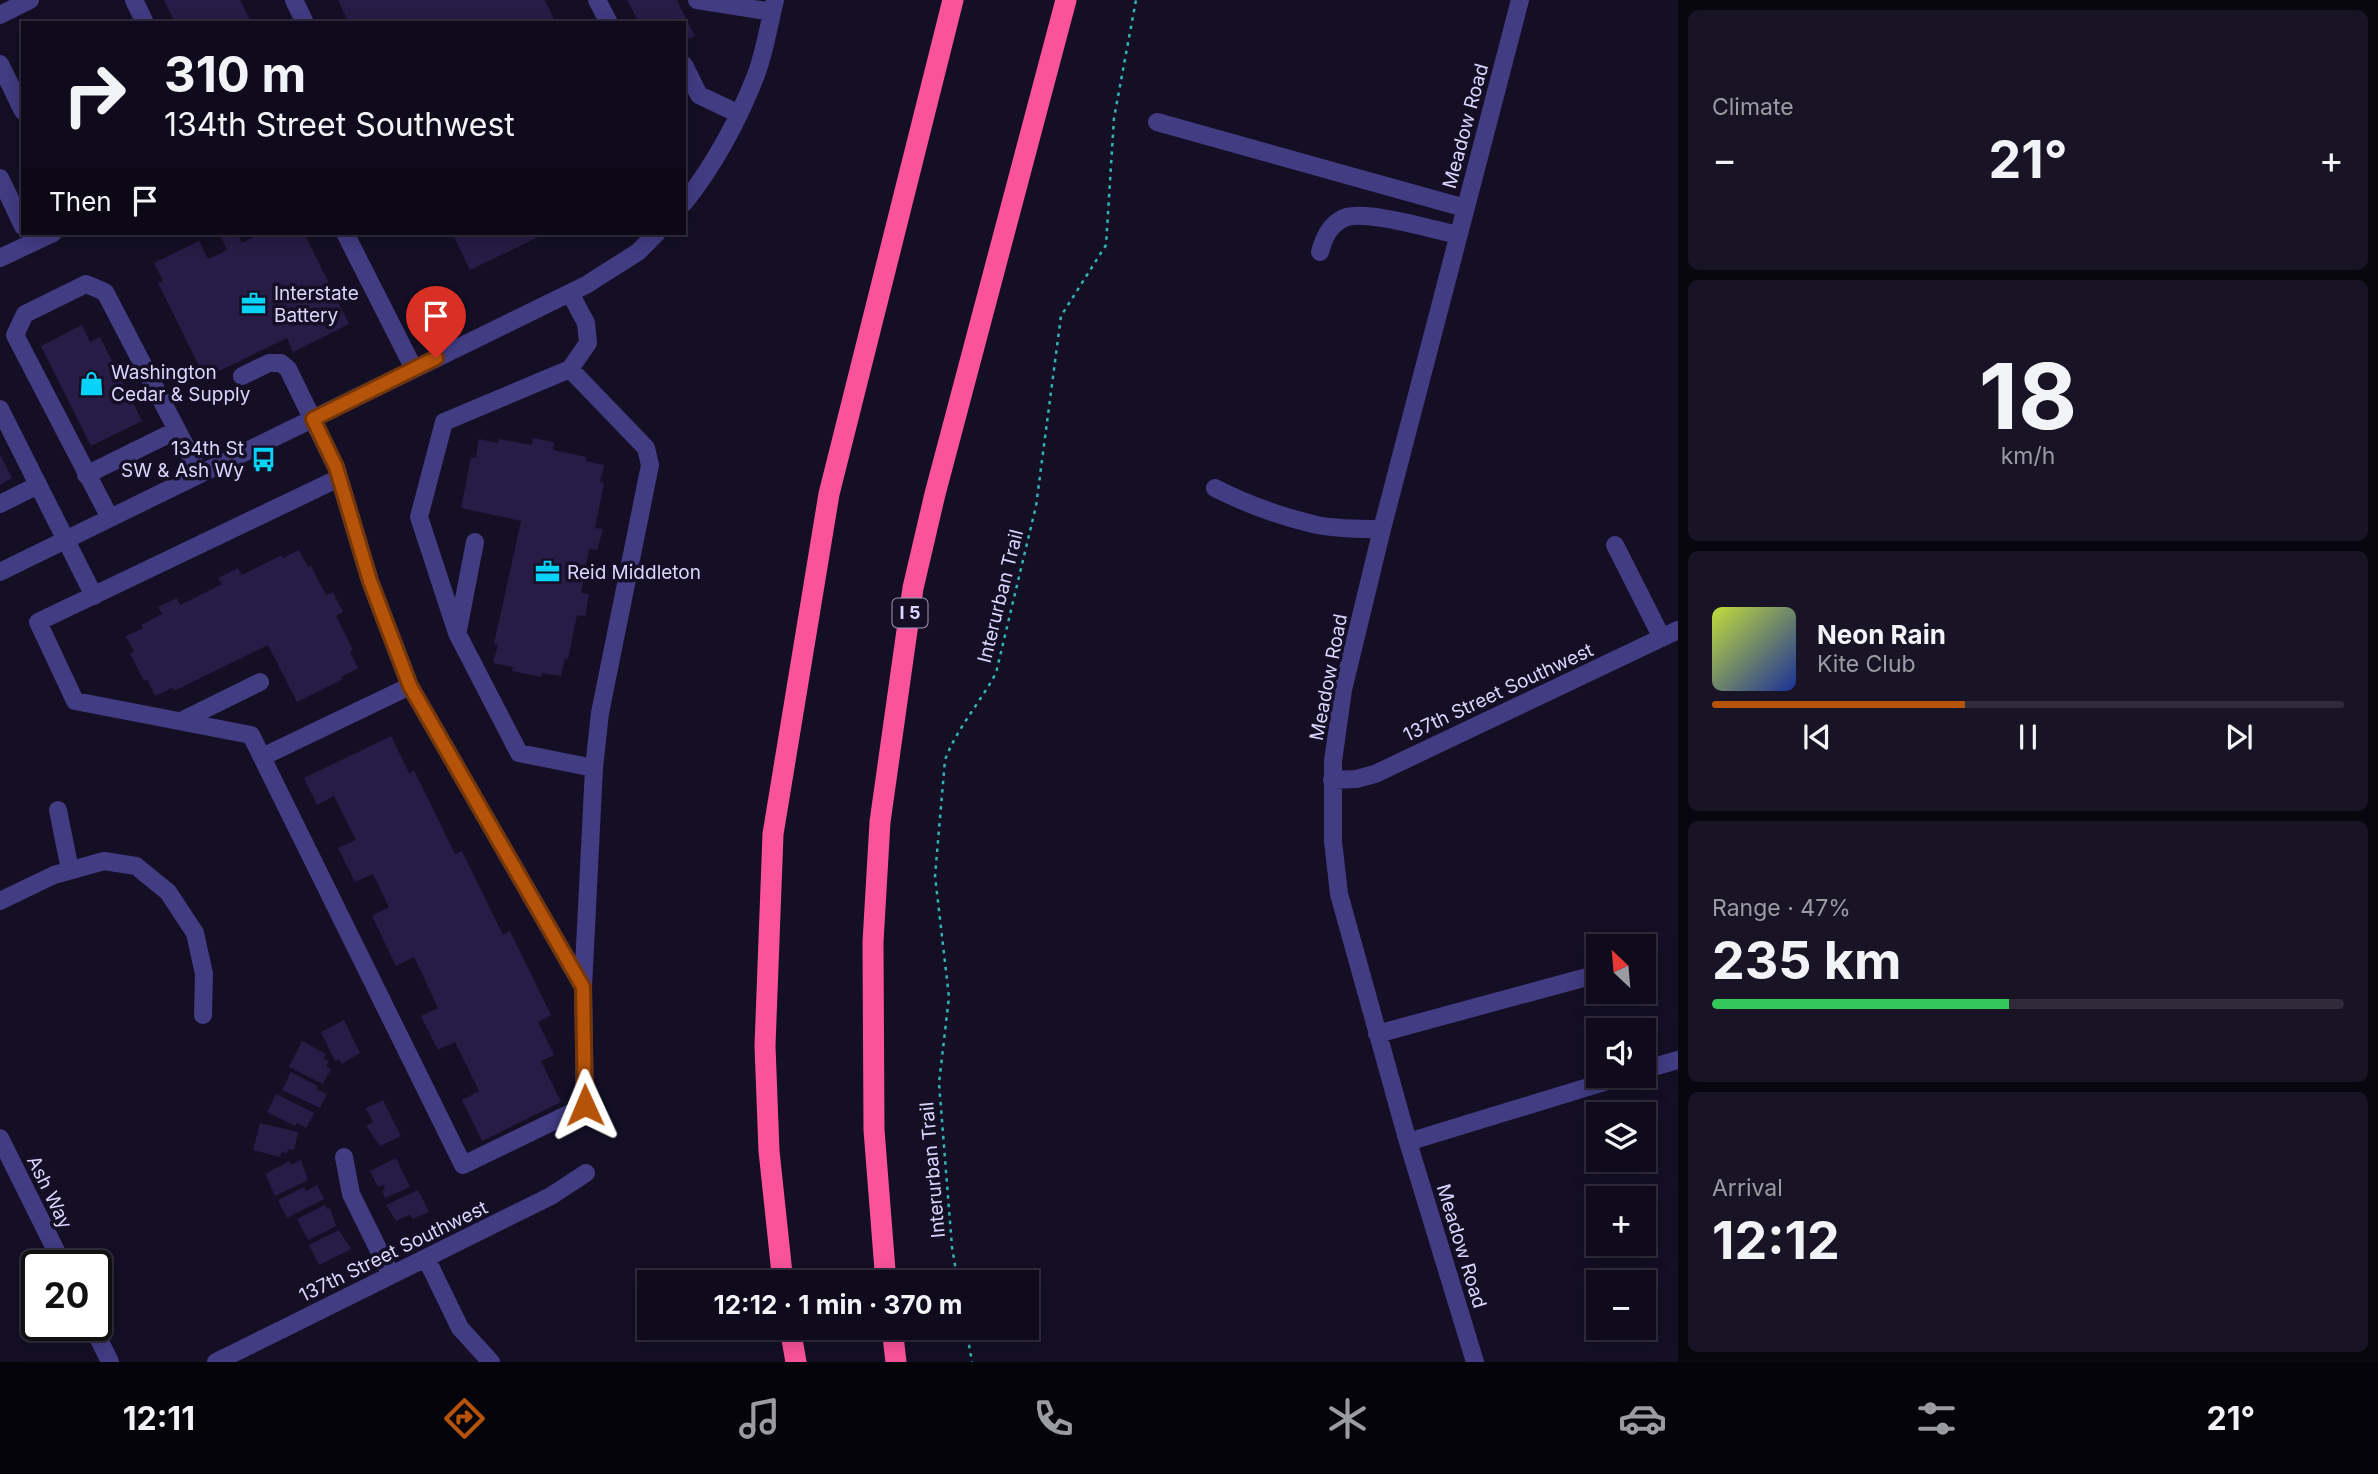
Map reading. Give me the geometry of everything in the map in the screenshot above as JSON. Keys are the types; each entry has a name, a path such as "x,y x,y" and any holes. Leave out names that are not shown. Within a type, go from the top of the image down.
{"highway":[{"path":"782,1270 769,1151 765,1046 773,834 829,494 953,0"},
{"name":"I 5","path":"885,1270 874,1130 873,942 880,822 911,602 935,494 1066,0"},
{"path":"792,1340 796,1362"},
{"path":"893,1340 896,1362"}],"street":[{"path":"0,15 30,0"},
{"path":"134,0 144,21"},
{"path":"295,0 304,21"},
{"path":"597,0 608,21"},
{"path":"687,191 710,171 739,114 757,72 774,6 697,0"},
{"name":"Meadow Road","path":"1475,1362 1408,1142 1339,894 1333,841 1332,780 1343,690 1465,208 1514,2"},
{"path":"0,64 21,106"},
{"path":"686,69 699,95 739,114"},
{"path":"1157,122 1465,208"},
{"path":"0,178 21,222"},
{"path":"1320,252 1325,233 1345,218 1370,216 1458,236"},
{"path":"346,235 414,369"},
{"path":"0,572 586,285 638,252 655,235"},
{"path":"0,258 29,238"},
{"path":"110,518 15,335 25,314 86,284 105,292 200,474"},
{"path":"570,293 586,323 588,343 570,369 444,422 419,517 457,633 519,753 594,768"},
{"path":"242,376 270,363 281,363 288,369 339,478 370,581 410,686 583,987"},
{"path":"339,478 38,622 75,701 251,735 463,1165 585,1105 583,987 594,768 600,713 650,465 646,448 570,369"},
{"path":"0,409 94,596"},
{"path":"86,475 177,430"},
{"path":"0,504 38,485"},
{"path":"1215,488 1287,517 1319,525 1382,529"},
{"path":"457,633 475,542"},
{"path":"1615,545 1661,638"},
{"name":"137th Street Southwest","path":"1332,780 1356,779 1375,774 1678,630"},
{"path":"181,721 260,682"},
{"path":"262,757 410,686"},
{"path":"58,810 70,870"},
{"path":"0,901 54,875 104,861 136,866 168,892 195,933 204,974 204,1015"},
{"path":"1377,1034 1586,977"},
{"path":"1656,1066 1678,1060"},
{"path":"1408,1142 1586,1088"},
{"name":"Ash Way","path":"0,1140 55,1250"},
{"path":"344,1157 351,1194 391,1275"},
{"name":"137th Street Southwest","path":"216,1362 551,1196 586,1173"},
{"path":"426,1258 460,1328 491,1362"},
{"path":"100,1341 110,1362"}],"path":[{"name":"Interurban Trail","path":"956,1270 939,1083 949,997 935,876 944,760 951,743 985,694 996,673 1036,506 1061,316 1106,245 1114,118 1136,0"},
{"path":"968,1340 972,1362"}],"building":[{"path":"164,0 240,0 251,21 174,21"},
{"path":"338,0 545,0 555,21 348,21"},
{"path":"627,0 677,0 695,36 686,40 686,21 638,21"},
{"name":"Interstate Battery","path":"220,235 238,235 242,243 258,235 305,235 349,324 293,352 287,338 205,378 158,283 163,281 154,263 199,241 208,259 227,250"},
{"path":"453,235 543,235 470,270"},
{"name":"Washington Cedar & Supply","path":"82,325 90,342 100,337 142,421 91,446 41,346"},
{"name":"Reid Middleton","path":"533,438 554,442 553,450 586,457 586,461 604,465 600,482 604,483 595,528 603,529 597,550 589,549 581,593 589,594 585,616 577,615 568,659 565,658 561,676 542,673 541,677 512,671 513,667 493,663 498,645 494,644 521,521 461,508 471,457 476,458 479,439 498,443 498,439 532,445"},
{"path":"0,454 12,478 0,485"},
{"path":"299,550 326,595 333,592 343,612 336,616 353,650 350,652 358,668 341,677 343,679 297,702 268,645 174,691 172,688 155,696 130,654 134,652 126,636 162,614 158,607 177,598 180,605 222,584 218,578 238,568 242,575 282,555 283,558"},
{"path":"391,736 409,773 414,770 455,854 462,851 503,935 510,931 551,1015 538,1022 554,1055 541,1061 561,1102 482,1141 462,1100 479,1091 455,1042 438,1050 421,1016 438,1008 414,957 396,966 372,916 389,907 373,874 355,882 338,848 356,840 334,796 317,805 304,778"},
{"path":"344,1020 360,1053 342,1064 339,1059 335,1061 321,1032"},
{"path":"302,1041 326,1054 324,1059 329,1061 326,1066 331,1069 323,1084 289,1067"},
{"path":"291,1072 318,1086 316,1089 327,1094 320,1108 282,1090"},
{"path":"276,1094 314,1113 306,1128 297,1123 295,1126 267,1112"},
{"path":"383,1100 401,1136 380,1146 366,1126 373,1122 366,1108"},
{"path":"260,1123 298,1132 294,1150 282,1152 280,1157 253,1150"},
{"path":"396,1158 410,1187 385,1198 383,1185 378,1187 370,1171"},
{"path":"301,1160 308,1180 275,1196 265,1174 289,1161 291,1165"},
{"path":"317,1185 324,1199 287,1218 278,1200 304,1187 306,1191"},
{"path":"418,1190 429,1212 412,1219 410,1214 396,1221 386,1205"},
{"path":"325,1205 327,1209 330,1208 336,1226 308,1240 297,1219"},
{"path":"339,1230 351,1249 319,1265 309,1245"}],"place":[{"name":"Interstate Battery","path":"254,304"},
{"name":"Washington Cedar & Supply","path":"91,383"},
{"name":"134th St SW & Ash Wy","path":"264,459"},
{"name":"Reid Middleton","path":"547,572"}],"route":[{"path":"436,358 313,419 336,467 370,581 410,686 583,987 585,1105"}]}
